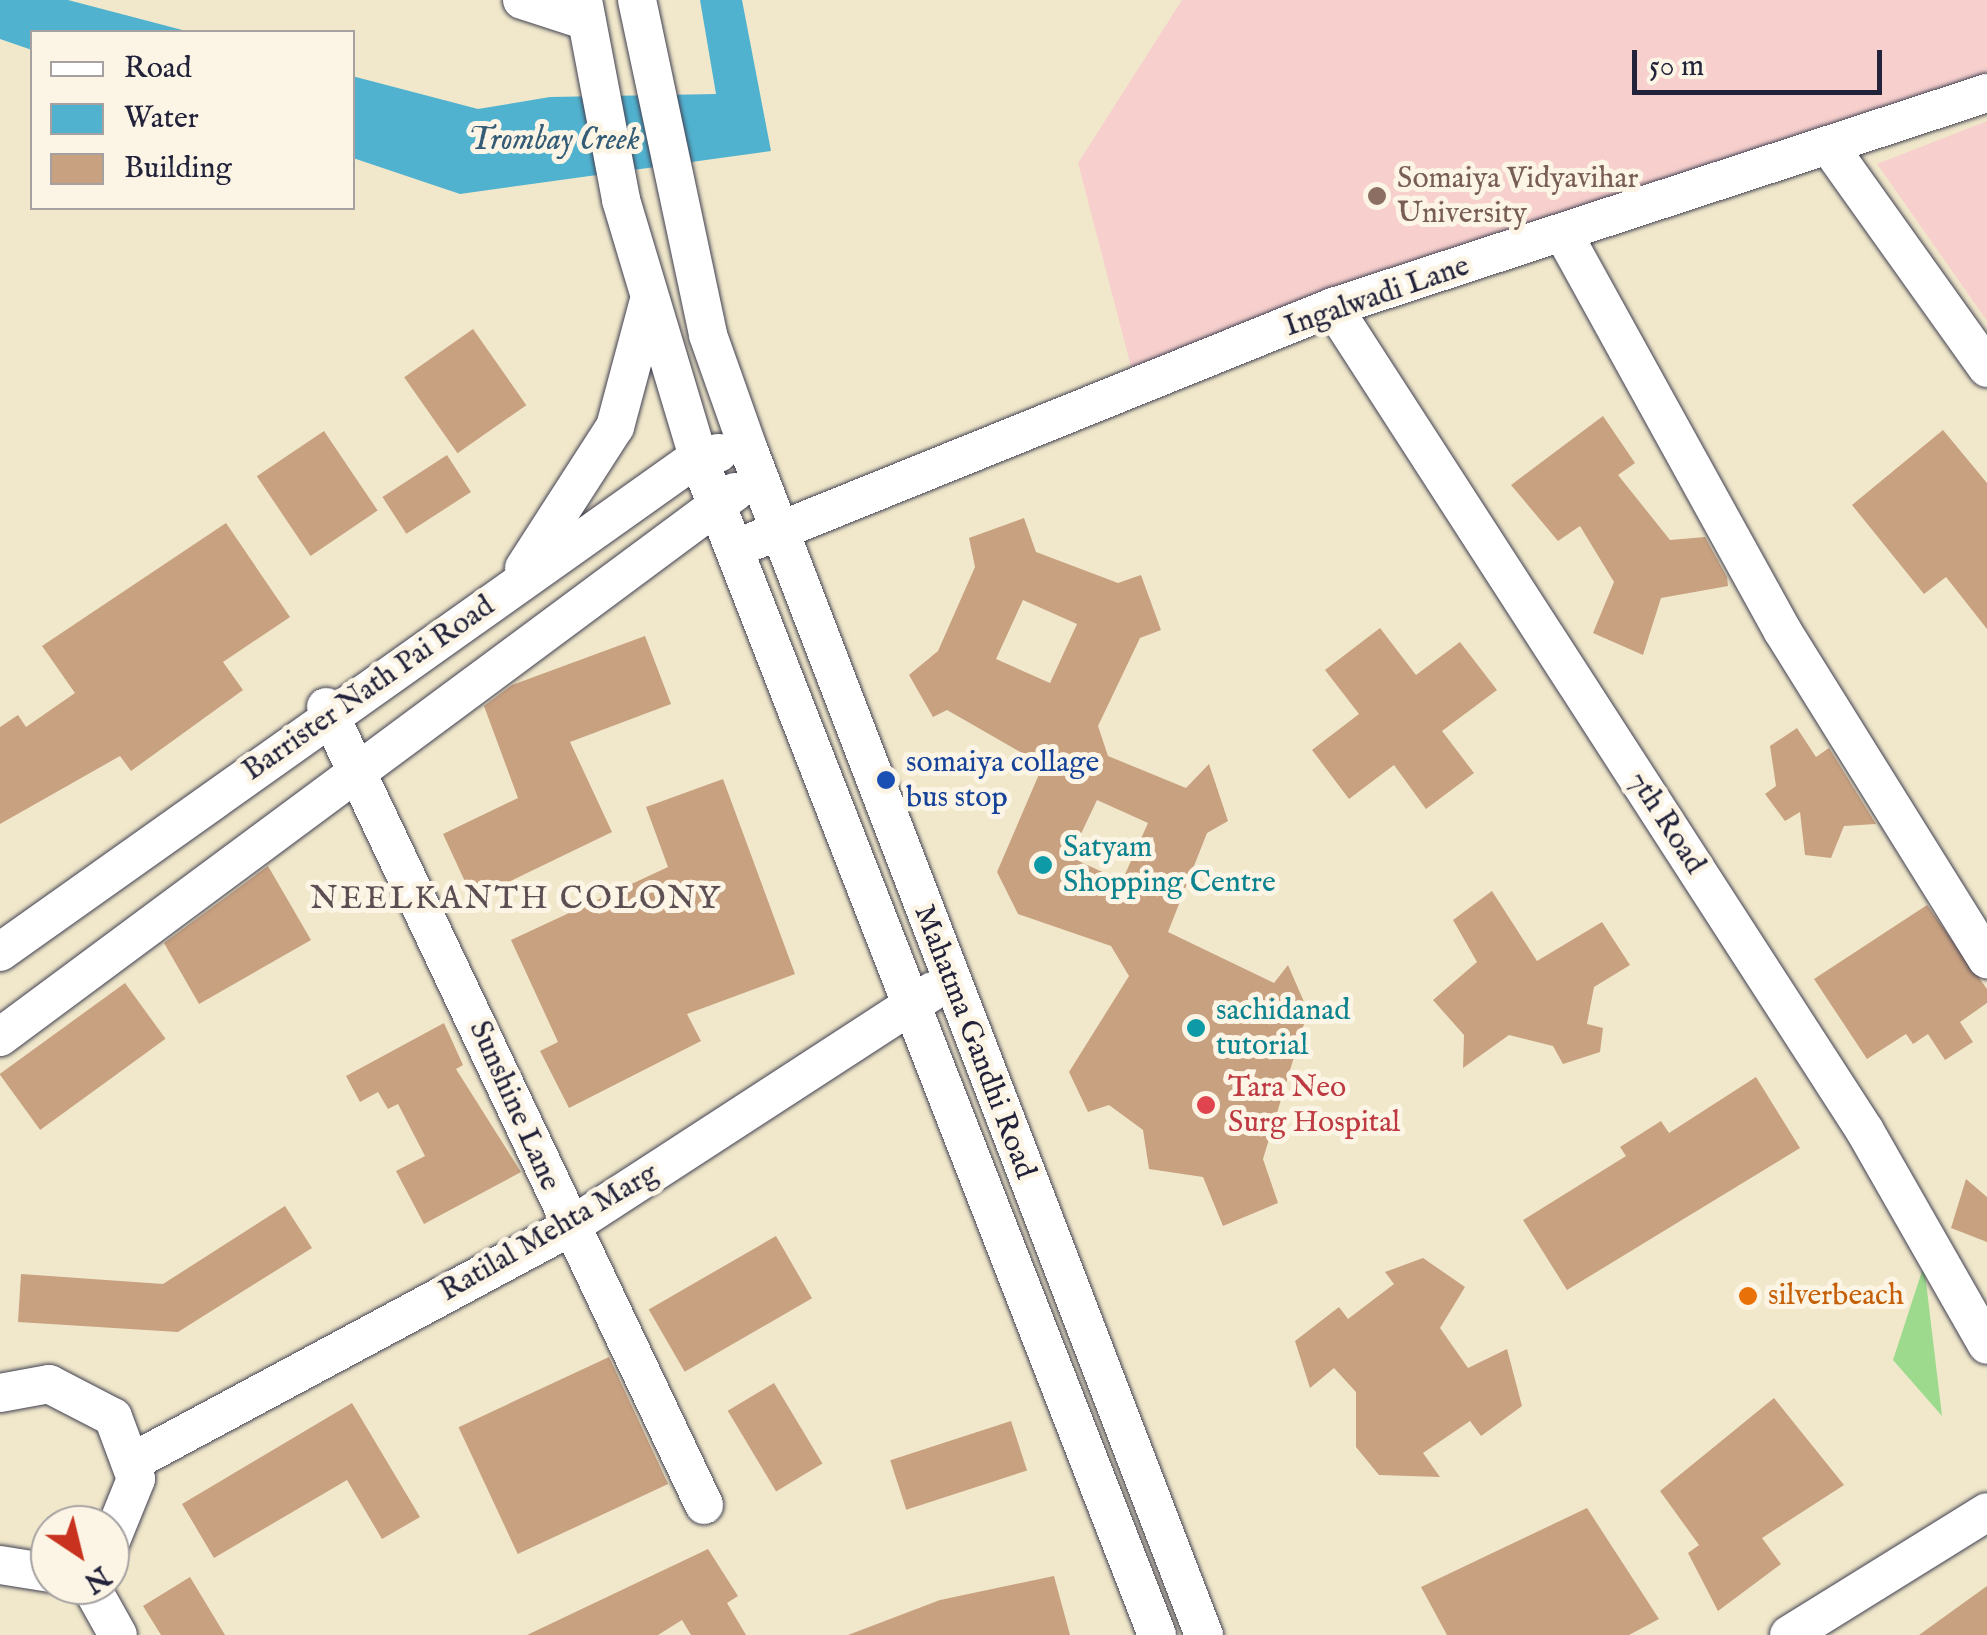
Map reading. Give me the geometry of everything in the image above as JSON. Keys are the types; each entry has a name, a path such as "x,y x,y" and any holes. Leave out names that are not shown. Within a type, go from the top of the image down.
{"street":[{"path":"522,0 585,11"},
{"name":"Mahatma Gandhi Road","path":"636,0 708,335 778,531 1204,1635"},
{"name":"Mahatma Gandhi Road","path":"585,11 621,200 698,456 1157,1635"},
{"name":"Ingalwadi Lane","path":"732,549 1334,307 1830,149 1987,93"},
{"path":"1830,149 1987,368"},
{"path":"1564,235 1782,630 1987,959"},
{"path":"508,590 615,427 649,294"},
{"name":"7th Road","path":"1334,307 1865,1130 1987,1345"},
{"name":"Barrister Nath Pai Road","path":"0,952 328,711 698,456 748,448"},
{"path":"0,1037 714,500 761,483"},
{"name":"Sunshine Lane","path":"328,711 568,1228 704,1504"},
{"name":"Ratilal Mehta Marg","path":"134,1461 568,1228 950,980"},
{"path":"0,1393 74,1389 113,1417 134,1461 134,1497 130,1505"},
{"path":"1789,1635 1987,1512"},
{"path":"0,1565 30,1570"},
{"path":"101,1605 118,1635"}],"shaded area":[{"name":"Somaiya Vidyavihar University","path":"1182,0 1987,0 1987,86 1135,382 1078,163"},
{"path":"1987,121 1987,321 1877,164"}],"green space":[{"path":"1924,1265 1942,1416 1893,1360"}],"water":[{"path":"0,0 68,0 182,30 30,30 30,49 0,39"},
{"name":"Trombay Creek","path":"700,0 742,0 771,151 460,194 355,159 355,77 478,109 550,97 716,94"}],"building":[{"path":"473,329 526,405 458,453 404,377"},
{"path":"1603,416 1635,463 1618,475 1670,540 1705,537 1727,577 1728,586 1661,598 1643,655 1593,633 1614,582 1580,526 1558,541 1511,485"},
{"path":"1943,430 1987,483 1987,629 1946,577 1924,594 1852,505"},
{"path":"324,431 378,511 311,556 257,476"},
{"path":"447,455 471,492 406,534 382,497"},
{"name":"Satyam Shopping Centre","path":"1024,518 1036,552 1118,583 1141,575 1161,630 1140,638 1098,726 1108,756 1186,788 1209,764 1228,821 1207,833 1168,932 1274,983 1288,965 1308,1011 1263,1159 1278,1203 1223,1226 1203,1177 1149,1169 1143,1130 1109,1105 1088,1112 1069,1072 1129,976 1111,946 1018,914 997,872 1043,765 947,710 933,717 909,675 938,651 975,567 969,538","holes":["1023,600 1077,624 1050,683 996,659","1097,800 1148,823 1122,881 1070,857"]},
{"path":"226,523 290,617 223,662 243,690 131,771 120,756 0,824 0,727 18,715 26,727 75,693 42,646"},
{"path":"1380,628 1416,675 1460,642 1497,690 1442,731 1474,773 1426,809 1394,765 1349,799 1312,750 1359,714 1325,670"},
{"path":"645,636 671,704 570,742 612,832 473,899 443,834 518,798 484,706 512,685"},
{"path":"1797,728 1816,757 1829,748 1876,824 1844,826 1831,858 1805,855 1800,812 1785,821 1765,794 1776,786 1770,746"},
{"path":"723,779 795,974 687,1014 701,1041 569,1108 540,1051 558,1042 511,940 668,867 646,807"},
{"path":"268,866 311,940 199,1004 164,943"},
{"path":"1492,891 1537,961 1602,922 1630,965 1594,987 1587,1024 1603,1028 1600,1052 1563,1064 1553,1046 1509,1035 1463,1068 1464,1035 1433,1000 1477,962 1453,920"},
{"path":"1927,905 1987,989 1987,1003 1960,1022 1973,1042 1945,1060 1928,1034 1913,1044 1906,1034 1867,1059 1814,979"},
{"path":"125,983 166,1039 40,1130 0,1074"},
{"path":"444,1023 463,1065 456,1069 521,1172 424,1224 396,1171 425,1156 398,1104 388,1109 378,1092 360,1102 346,1076"},
{"path":"1756,1077 1800,1148 1567,1290 1523,1220 1626,1156 1620,1147 1661,1121 1669,1133"},
{"path":"1966,1179 1987,1197 1987,1242 1951,1228"},
{"path":"285,1206 312,1248 178,1332 18,1322 21,1274 163,1284"},
{"path":"776,1236 812,1298 685,1372 649,1310"},
{"path":"1423,1258 1465,1287 1440,1328 1468,1368 1507,1349 1522,1406 1481,1436 1470,1421 1423,1453 1440,1477 1379,1475 1356,1447 1356,1392 1334,1368 1310,1388 1295,1341 1339,1307 1348,1319 1394,1284 1385,1272"},
{"path":"609,1357 668,1484 518,1554 459,1427"},
{"path":"774,1383 822,1464 776,1491 728,1411"},
{"path":"1774,1398 1844,1485 1762,1538 1781,1564 1718,1611 1688,1553 1699,1545 1660,1491"},
{"path":"352,1403 420,1517 382,1539 347,1480 214,1558 182,1504"},
{"path":"1011,1421 1027,1470 906,1510 890,1460"},
{"path":"1587,1508 1659,1619 1629,1635 1447,1635 1421,1587"},
{"path":"708,1549 738,1596 727,1603 746,1635 691,1635 682,1620 658,1635 527,1635"},
{"path":"1054,1576 1070,1635 848,1635 940,1600"},
{"path":"190,1577 225,1635 161,1635 143,1606"},
{"path":"1987,1586 1987,1635 1919,1635"}],"place":[{"name":"Somaiya Vidyavihar University","path":"1377,196"},
{"name":"somaiya collage bus stop","path":"886,780"},
{"name":"Satyam Shopping Centre","path":"1043,865"},
{"name":"sachidanad tutorial","path":"1196,1028"},
{"name":"Tara Neo Surg Hospital","path":"1206,1105"},
{"name":"silverbeach","path":"1748,1296"}],"district":[{"name":"NEELKANTH COLONY","path":"516,900"}]}
